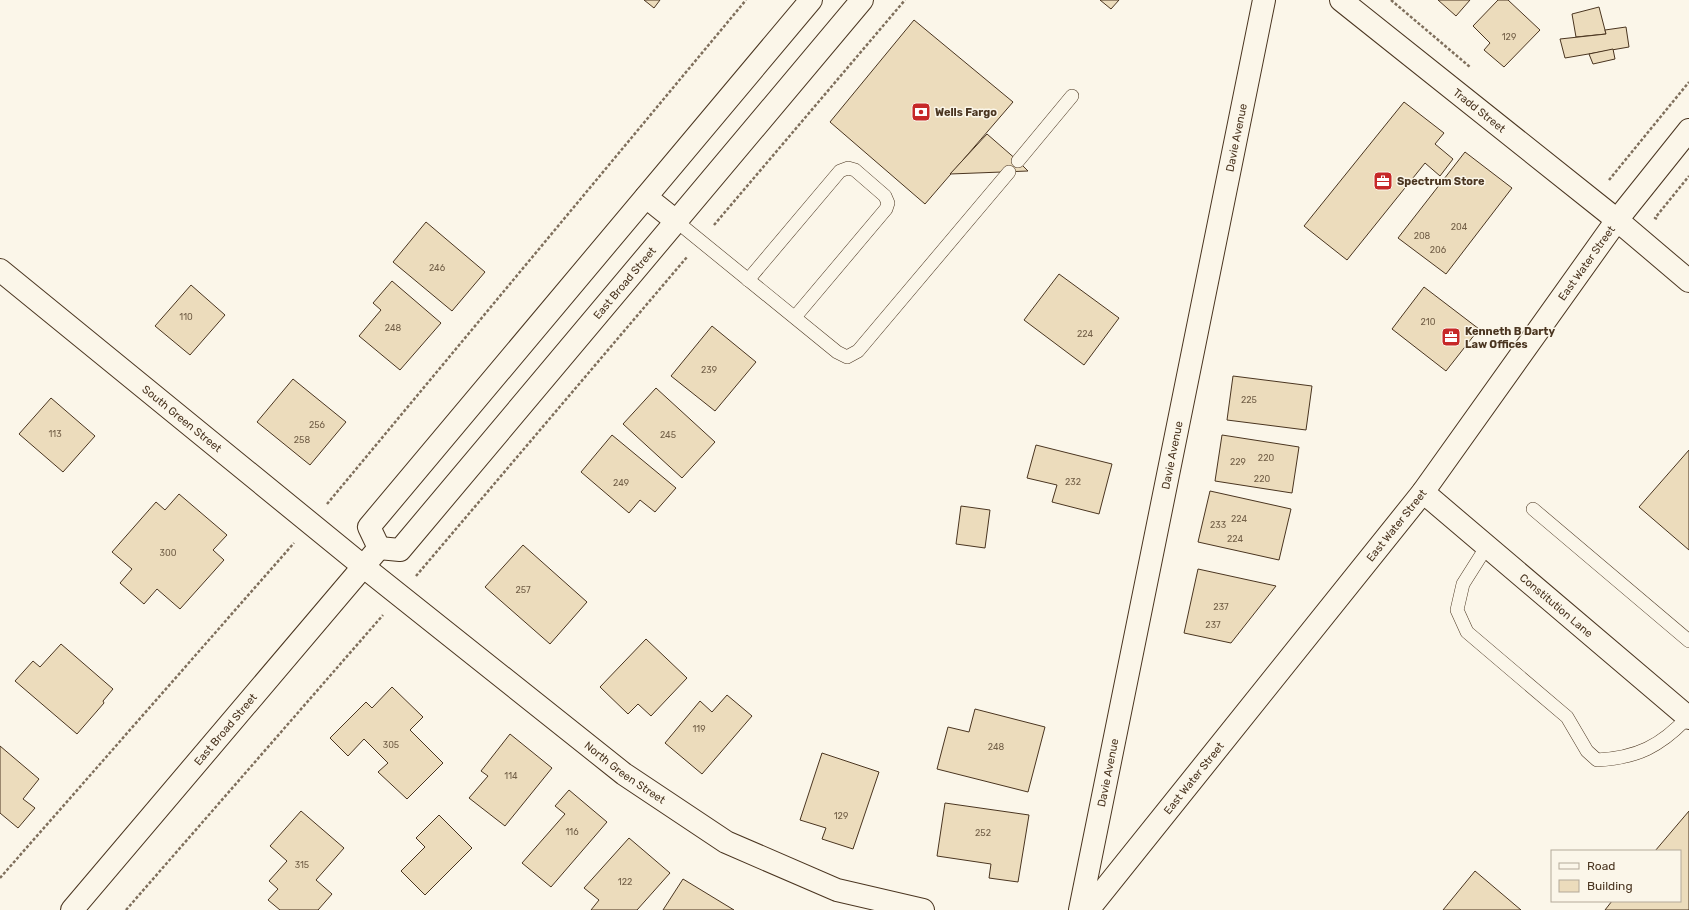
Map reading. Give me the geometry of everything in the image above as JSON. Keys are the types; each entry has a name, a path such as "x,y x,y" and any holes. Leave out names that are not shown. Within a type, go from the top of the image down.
{"main road":[{"path":"379,548 369,528 811,0"},
{"name":"East Broad Street","path":"72,910 379,548 400,550 862,0"},
{"name":"Davie Avenue","path":"1080,910 1264,0"},
{"name":"Tradd Street","path":"1341,0 1618,220 1689,281"},
{"name":"East Water Street","path":"1088,910 1424,492 1618,220 1689,130"},
{"path":"646,197 676,221"},
{"name":"South Green Street","path":"0,270 364,567"},
{"name":"Constitution Lane","path":"1424,492 1688,718"},
{"name":"North Green Street","path":"364,567 624,774 726,842 837,890 923,910"}],"lane":[{"path":"1018,161 1072,96"},
{"path":"748,280 840,171 848,168 855,170 885,196 888,203 886,209 795,317"},
{"path":"676,221 837,352 847,357 858,351 1009,172"},
{"path":"1533,509 1689,641"},
{"path":"1487,546 1463,584 1457,610 1467,632 1567,717 1587,751 1597,760 1636,754 1658,744 1674,732 1688,718"}],"path":[{"path":"0,878 311,524 746,0"},
{"path":"126,910 400,595 905,0"},
{"path":"1391,0 1475,71"},
{"path":"1607,183 1689,82"},
{"path":"1661,222 1655,218 1689,176"}],"building":[{"path":"644,0 660,0 654,8"},
{"path":"1100,0 1119,0 1111,9"},
{"path":"1438,0 1470,0 1456,16"},
{"path":"1498,0 1508,0 1540,30 1504,67 1484,50 1490,43 1473,26"},
{"path":"1599,7 1606,34 1576,37 1572,14"},
{"name":"Wells Fargo","path":"914,20 1013,102 925,204 830,122"},
{"path":"1626,27 1629,47 1565,58 1560,39 1606,34 1605,30"},
{"path":"1613,49 1615,59 1593,64 1589,54"},
{"path":"1404,102 1444,133 1435,144 1453,159 1440,176 1425,163 1347,260 1304,226"},
{"path":"987,134 1018,161 1028,171 950,174"},
{"path":"1465,152 1512,188 1446,274 1398,238"},
{"path":"426,222 485,272 452,311 393,262"},
{"path":"1059,274 1119,318 1084,365 1024,320"},
{"path":"392,281 441,323 400,370 359,336 381,310 373,303"},
{"path":"191,285 225,315 190,355 155,326"},
{"path":"1424,287 1479,329 1446,371 1392,329"},
{"path":"712,326 756,362 715,411 671,376"},
{"path":"1233,376 1312,386 1306,430 1227,420"},
{"path":"293,379 346,422 310,465 257,422"},
{"path":"656,388 715,442 682,478 623,424"},
{"path":"51,398 95,436 63,472 19,434"},
{"path":"612,435 676,488 655,512 640,500 629,513 581,472"},
{"path":"1222,435 1299,447 1292,493 1215,481"},
{"path":"1036,445 1112,464 1099,514 1052,502 1057,485 1027,478"},
{"path":"1689,450 1689,550 1639,507"},
{"path":"1210,491 1291,509 1279,560 1198,542"},
{"path":"179,494 227,535 213,550 224,560 180,609 157,589 144,604 120,583 132,569 112,552 156,502 165,510"},
{"path":"961,506 990,510 985,548 956,544"},
{"path":"523,545 587,602 550,644 485,587"},
{"path":"1198,569 1276,586 1231,643 1184,633"},
{"path":"646,639 687,678 651,716 638,704 628,714 600,687"},
{"path":"61,644 113,689 103,701 104,703 77,734 15,681 33,661 40,667"},
{"path":"392,687 423,717 410,730 443,763 407,799 378,772 388,763 364,739 348,756 330,738 366,702 372,708"},
{"path":"727,695 752,716 702,774 665,743 700,701 712,712"},
{"path":"975,709 1045,727 1028,792 937,769 948,727 969,732"},
{"path":"510,734 552,768 505,826 469,798 488,776 481,771"},
{"path":"0,746 39,779 23,799 35,808 18,828 0,813"},
{"path":"822,753 879,772 853,849 822,839 826,828 800,820"},
{"path":"569,790 607,822 551,887 522,863 565,814 555,806"},
{"path":"945,803 1029,815 1018,882 989,878 991,864 937,856"},
{"path":"301,811 344,848 316,880 332,894 318,910 280,910 268,900 278,889 269,881 287,861 270,846"},
{"path":"1689,811 1689,910 1605,910 1611,902 1681,902 1681,850 1656,850"},
{"path":"439,815 472,848 425,895 401,871 425,847 416,838"},
{"path":"629,838 670,873 637,910 591,910 599,900 584,888"},
{"path":"1475,871 1521,910 1443,910"},
{"path":"683,879 734,910 663,910"}],"place":[{"name":"Wells Fargo","path":"921,112"},
{"name":"Spectrum Store","path":"1383,181"},
{"name":"Kenneth B Darty Law Offices","path":"1451,337"}]}
